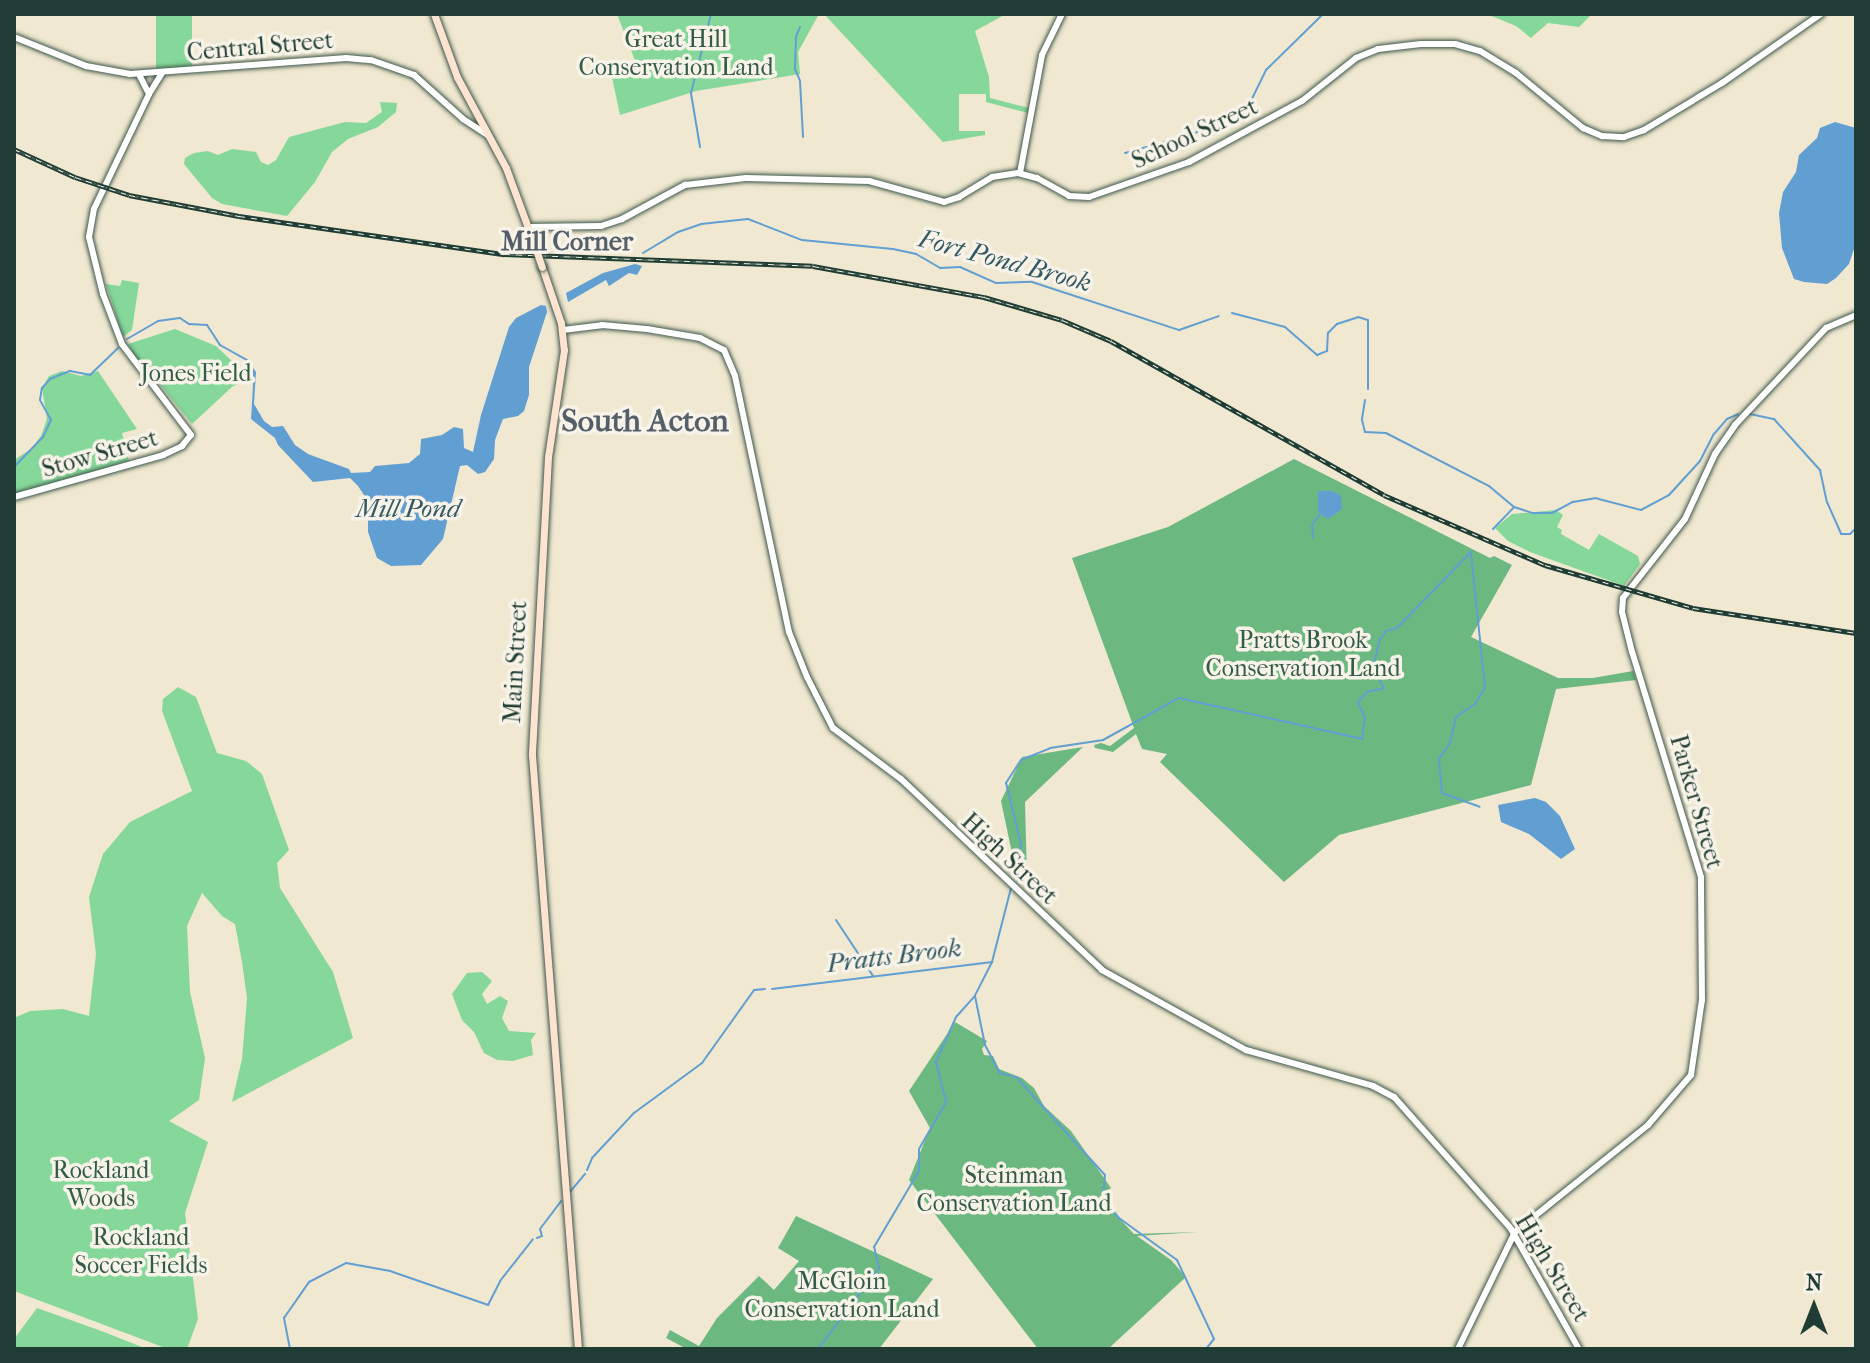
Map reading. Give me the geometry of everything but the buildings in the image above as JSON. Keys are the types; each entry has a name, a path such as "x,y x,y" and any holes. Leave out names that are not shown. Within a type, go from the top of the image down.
{"main road":[{"name":"Main Street","path":"434,14 457,77 508,173 563,330 563,357 548,445 532,741 578,1349"}],"street":[{"path":"528,227 603,226 624,218 683,185 703,181 776,177 859,180 886,184 944,202 992,177 1020,173 1041,57 1062,14"},
{"name":"School Street","path":"1020,173 1069,196 1098,195 1176,168 1289,109 1356,58 1378,49 1421,44 1462,45 1491,56 1583,128 1602,136 1624,137 1644,130 1722,83 1821,14"},
{"name":"Central Street","path":"14,37 86,66 139,74 346,58 371,60 414,75 463,119 489,136"},
{"path":"149,94 163,72"},
{"path":"139,74 149,94"},
{"name":"Stow Street","path":"14,497 160,457 180,448 191,435 122,344 103,294 89,237 94,209 149,94"},
{"name":"Parker Street","path":"1458,1349 1514,1234 1648,1125 1691,1075 1697,1050 1704,968 1701,877 1632,652 1622,612 1623,598 1685,519 1715,454 1741,417 1826,328 1856,315"},
{"name":"High Street","path":"563,330 602,325 647,329 700,338 719,346 727,354 738,388 789,632 826,717 843,737 901,779 1102,970 1246,1050 1373,1086 1394,1097 1514,1234 1579,1349"}],"green space":[{"path":"156,14 192,14 192,68 156,68"},
{"name":"Great Hill Conservation Land","path":"617,14 819,14 798,52 800,74 696,91 620,115 610,68 636,63"},
{"name":"Great Hill Conservation Land","path":"824,14 1006,14 975,31 989,77 990,98 1029,108 1028,113 986,102 986,94 959,94 959,131 985,131 985,135 943,142"},
{"path":"1487,14 1592,14 1579,27 1548,23 1531,38 1516,26"},
{"path":"380,102 397,103 396,112 378,127 348,139 332,152 315,182 287,216 222,204 212,198 184,164 185,158 194,153 208,151 218,155 232,149 256,152 261,162 268,165 276,160 289,137 345,122 366,123 382,112"},
{"path":"122,280 139,283 132,330 123,337 106,284 120,286"},
{"name":"Jones Field","path":"175,329 216,346 251,379 233,386 192,424 137,360 128,344"},
{"path":"62,371 81,376 98,371 137,429 122,433 129,461 14,494 14,460 31,449 41,436 47,419 42,388 49,376"},
{"name":"Pratts Brook Conservation Land","path":"1294,459 1490,558 1494,556 1512,565 1471,637 1558,678 1593,678 1633,671 1636,680 1556,689 1531,785 1339,835 1284,882 1160,762 1167,754 1142,749 1136,734 1113,752 1095,748 1094,745 1101,743 1110,746 1134,728 1072,558 1168,527"},
{"path":"1556,510 1563,515 1557,527 1562,530 1561,534 1589,550 1599,534 1638,556 1640,564 1624,586 1530,552 1508,541 1495,528 1512,514"},
{"path":"178,687 196,697 217,753 246,761 262,774 289,850 277,863 280,888 333,972 353,1038 232,1102 242,1059 247,998 242,962 235,924 222,916 202,893 187,926 190,992 205,1058 199,1100 169,1121 208,1142 185,1213 198,1319 187,1349 168,1349 14,1291 14,1018 30,1011 63,1009 89,1016 96,954 89,897 103,854 130,822 192,791 162,711 163,699"},
{"path":"1083,747 1025,802 1027,878 1016,872 1001,801 1022,757"},
{"path":"482,972 492,981 482,994 487,1004 500,996 508,1001 502,1018 509,1031 536,1033 531,1040 533,1055 513,1061 497,1060 484,1053 474,1032 462,1020 452,994 467,973"},
{"name":"Steinman Conservation Land","path":"955,1022 987,1041 982,1049 984,1055 993,1056 999,1069 1022,1078 1034,1088 1044,1106 1071,1131 1111,1188 1099,1197 1134,1234 1198,1232 1137,1236 1171,1260 1186,1277 1108,1349 1038,1349 909,1180 930,1128 909,1091"},
{"name":"McGloin Conservation Land","path":"796,1216 933,1279 879,1349 687,1349 666,1338 670,1330 699,1346 717,1318 759,1276 774,1290 799,1261 778,1248"},
{"path":"37,1308 147,1349 14,1349 14,1339"}],"water":[{"path":"1835,122 1856,128 1856,243 1849,264 1836,278 1827,284 1804,282 1794,279 1782,248 1779,213 1783,192 1796,172 1799,155 1817,138 1820,128"},
{"path":"635,264 642,266 637,275 629,273 609,286 606,280 568,302 566,293 603,273"},
{"name":"Mill Pond","path":"541,305 546,306 547,312 529,367 529,395 524,411 518,416 503,419 495,440 494,459 485,472 478,474 467,465 460,466 443,539 421,565 391,566 377,558 368,532 368,501 358,486 350,478 313,482 275,438 251,419 253,385 247,359 256,372 254,404 264,421 272,427 283,426 295,445 308,454 349,469 351,473 370,472 375,466 409,463 420,454 421,439 442,435 454,427 463,429 464,448 473,452 481,415 509,327 516,318"},
{"path":"1318,491 1333,491 1341,496 1342,509 1328,519 1318,512"},
{"path":"1535,798 1546,802 1560,816 1575,849 1561,859 1529,834 1501,822 1498,805"}],"waterway":[{"path":"700,147 691,93 711,14"},
{"path":"1125,153 1193,134 1247,109 1266,70 1323,14"},
{"path":"800,27 796,37 795,69 800,81 803,137"},
{"name":"Fort Pond Brook","path":"643,253 678,232 701,224 748,219 802,240 893,249 916,254 940,268 960,267 996,283 1032,282 1179,330 1219,316"},
{"name":"Fort Pond Brook","path":"1232,313 1285,327 1317,355 1327,351 1328,333 1337,324 1358,317 1368,320 1368,389"},
{"name":"Fort Pond Brook","path":"127,339 158,321 180,318 189,324 207,325 220,345 247,360"},
{"name":"Fort Pond Brook","path":"14,467 43,437 51,420 40,400 42,388 50,379 70,371 90,375 118,348"},
{"name":"Fort Pond Brook","path":"1365,400 1362,420 1365,432 1386,433 1489,486 1514,507 1532,513 1552,513 1573,502 1595,498 1641,510 1669,495 1700,461 1714,434 1727,419 1738,414"},
{"name":"Fort Pond Brook","path":"1750,414 1774,419 1820,470 1827,502 1841,534 1850,534 1856,528"},
{"name":"Pratts Brook","path":"1493,529 1514,507"},
{"path":"1313,538 1312,525 1320,514"},
{"name":"Pratts Brook","path":"1017,881 1021,844 1006,783 1021,760 1050,748 1103,740 1179,698 1362,739 1365,718 1358,702 1367,692 1384,688 1373,667 1380,639 1386,631 1397,628 1472,551"},
{"path":"1471,554 1485,687 1475,704 1456,717 1450,743 1439,759 1442,793 1480,807"},
{"name":"Pratts Brook","path":"772,989 992,962 1011,888"},
{"path":"836,920 873,976"},
{"path":"992,962 975,996 985,1045 1000,1073 1016,1077 1105,1175 1103,1199 1119,1218 1177,1260 1214,1339 1206,1349"},
{"name":"Pratts Brook","path":"587,1170 592,1158 634,1113 702,1063 754,990 765,989"},
{"path":"818,1349 879,1268 874,1247 919,1171 919,1149 946,1102 936,1062 956,1017 975,996"},
{"name":"Pratts Brook","path":"569,1193 585,1174"},
{"name":"Pratts Brook","path":"537,1238 542,1236 540,1229 561,1201"},
{"name":"Pratts Brook","path":"290,1349 284,1318 309,1282 346,1263 390,1271 488,1305 500,1281 533,1239"}],"railway":[{"path":"14,149 75,177 129,195 239,216 504,254 813,266 984,297 1062,320 1111,341 1384,495 1545,565 1693,608 1856,633"}],"district":[{"name":"Mill Corner","path":"567,242"},
{"name":"South Acton","path":"645,421"}],"park label":[{"name":"Rockland Woods","path":"101,1185"},
{"name":"Rockland Soccer Fields","path":"141,1252"}]}
